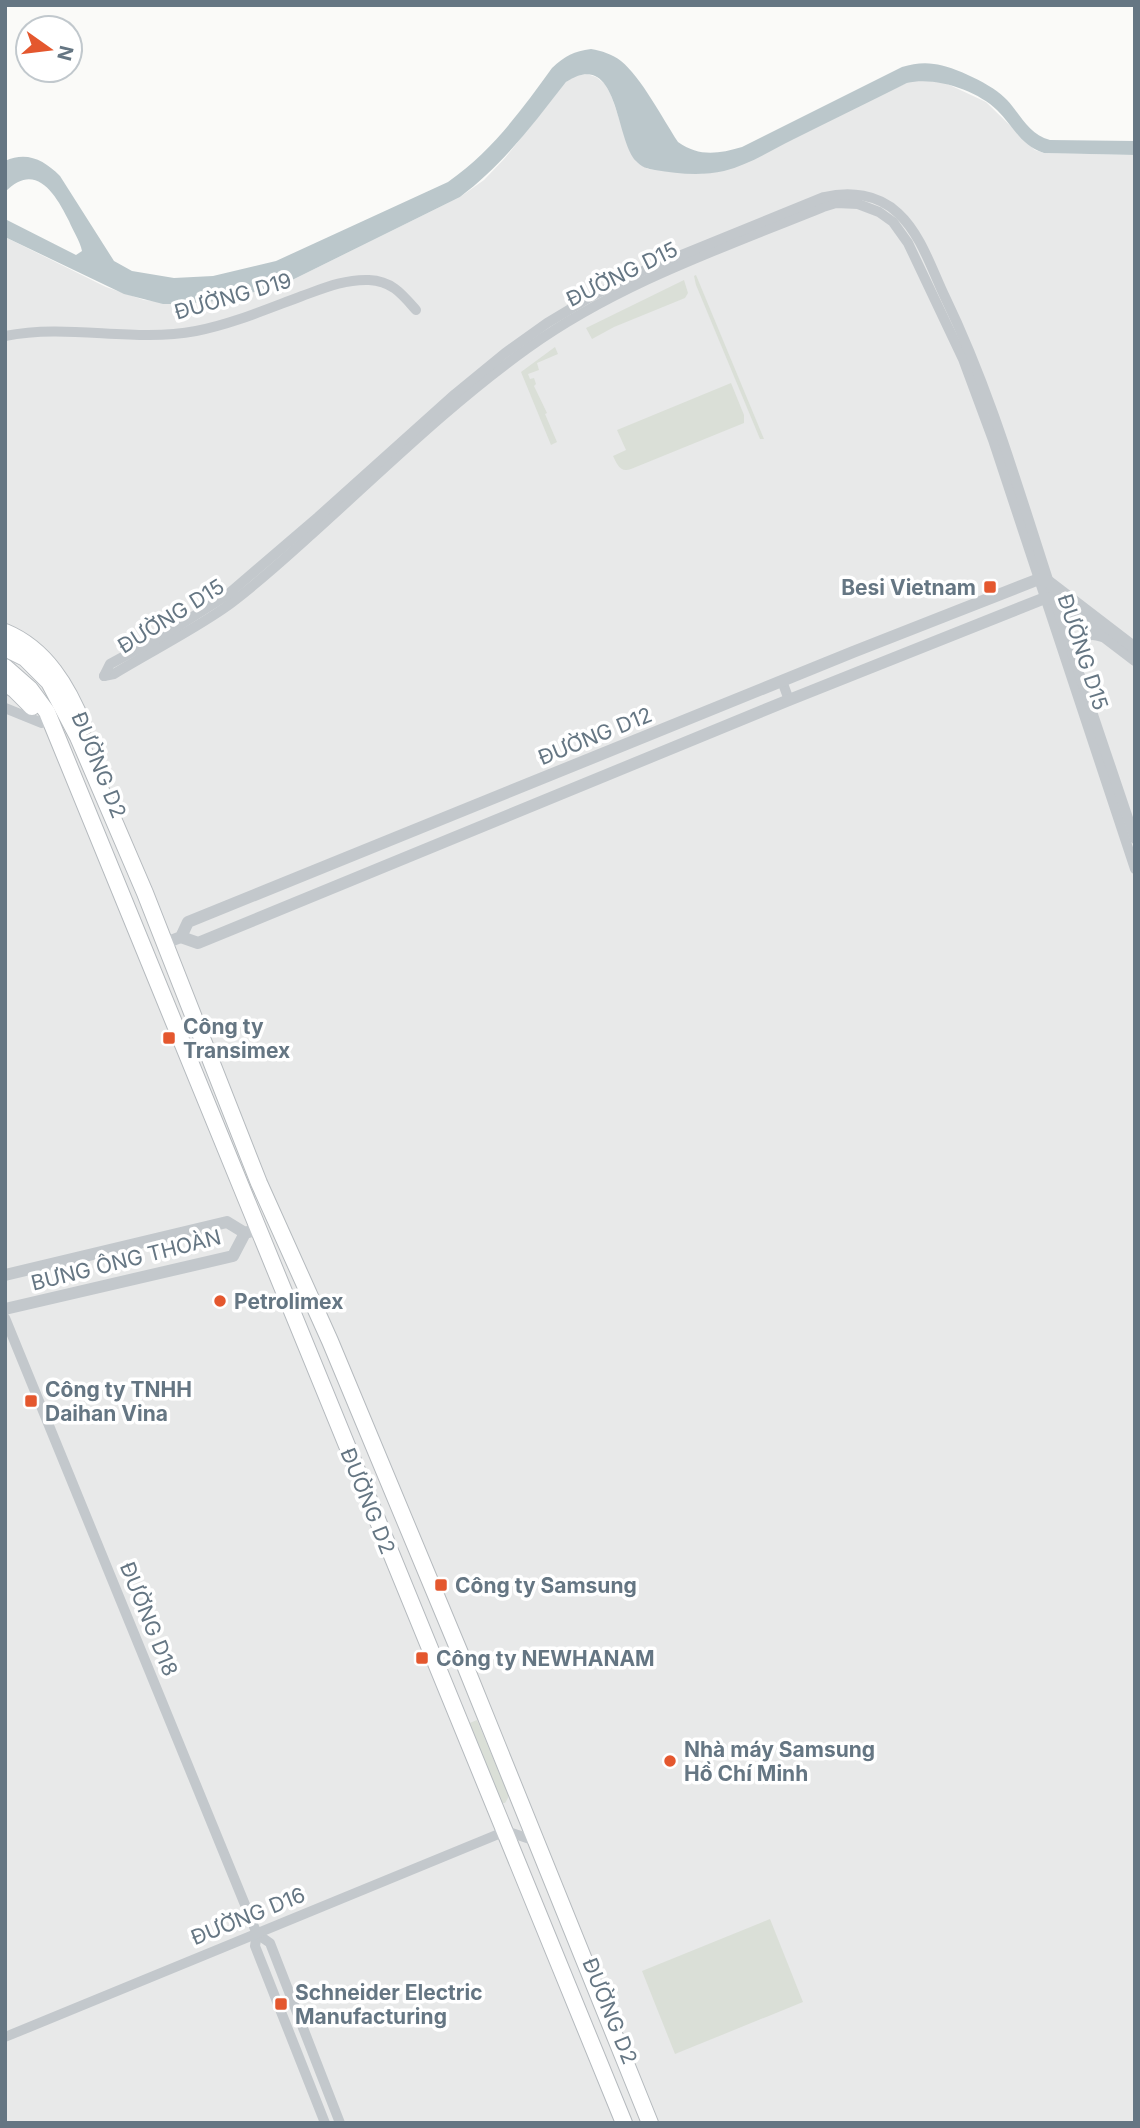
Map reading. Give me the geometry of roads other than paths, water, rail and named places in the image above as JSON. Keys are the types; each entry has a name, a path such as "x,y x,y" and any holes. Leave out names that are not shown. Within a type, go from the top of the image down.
{"main road":[{"name":"ĐƯỜNG D2","path":"5,632 25,642 43,657 72,698 154,900 156,922"},
{"name":"ĐƯỜNG D2","path":"5,648 25,658 49,682 78,737 165,943 259,1182 302,1280 309,1283 322,1312 321,1323 521,1802 647,2116"},
{"name":"ĐƯỜNG D2","path":"5,667 30,689 47,712 121,900 126,919 137,929 142,951 252,1231 506,1831 542,1926 624,2123"},
{"name":"ĐƯỜNG D2","path":"5,683 30,703 42,723 121,900"},
{"path":"142,951 165,943"},
{"path":"252,1231 276,1222"},
{"name":"ĐƯỜNG D2","path":"603,2071 602,2089 616,2123"}],"street":[{"name":"ĐƯỜNG D15","path":"1044,581 984,387 915,235 900,214 884,203 867,196 841,194 815,200 647,269 547,323 455,394 227,595 167,633 110,664 104,676 114,674 172,642 223,609 474,390 554,330 642,282 823,207 858,204 879,212 893,222 908,243 976,393 1050,598 1135,869"},
{"name":"ĐƯỜNG D19","path":"5,336 53,330 144,336 197,331 240,319 351,280 383,282 396,287 416,310"},
{"path":"1044,581 1135,648"},
{"name":"ĐƯỜNG D12","path":"181,937 188,922 782,681 1044,581"},
{"name":"ĐƯỜNG D15","path":"1050,598 1073,654 1135,839"},
{"path":"1050,598 1135,660"},
{"name":"ĐƯỜNG D12","path":"165,943 181,937 198,943 789,700 1050,598"},
{"path":"1073,654 1077,640 1086,634 1104,637"},
{"path":"782,681 789,700"},
{"path":"5,708 42,723"},
{"name":"BƯNG ÔNG THOÀN","path":"5,1275 227,1222 252,1231 233,1256 5,1309"},
{"name":"ĐƯỜNG D18","path":"5,1318 257,1934 255,1946 325,2123"},
{"path":"506,1831 536,1841"},
{"name":"ĐƯỜNG D16","path":"5,2037 506,1831"},
{"name":"ĐƯỜNG D18","path":"257,1934 270,1942 340,2123"}],"place":[{"name":"Besi Vietnam","path":"990,587"},
{"name":"Công ty Transimex","path":"169,1038"},
{"name":"Petrolimex","path":"220,1301"},
{"name":"Công ty TNHH Daihan Vina","path":"31,1401"},
{"name":"Công ty Samsung","path":"441,1585"},
{"name":"Công ty NEWHANAM","path":"422,1658"},
{"name":"Nhà máy Samsung Hồ Chí Minh","path":"670,1761"},
{"name":"Schneider Electric Manufacturing","path":"281,2004"}]}
